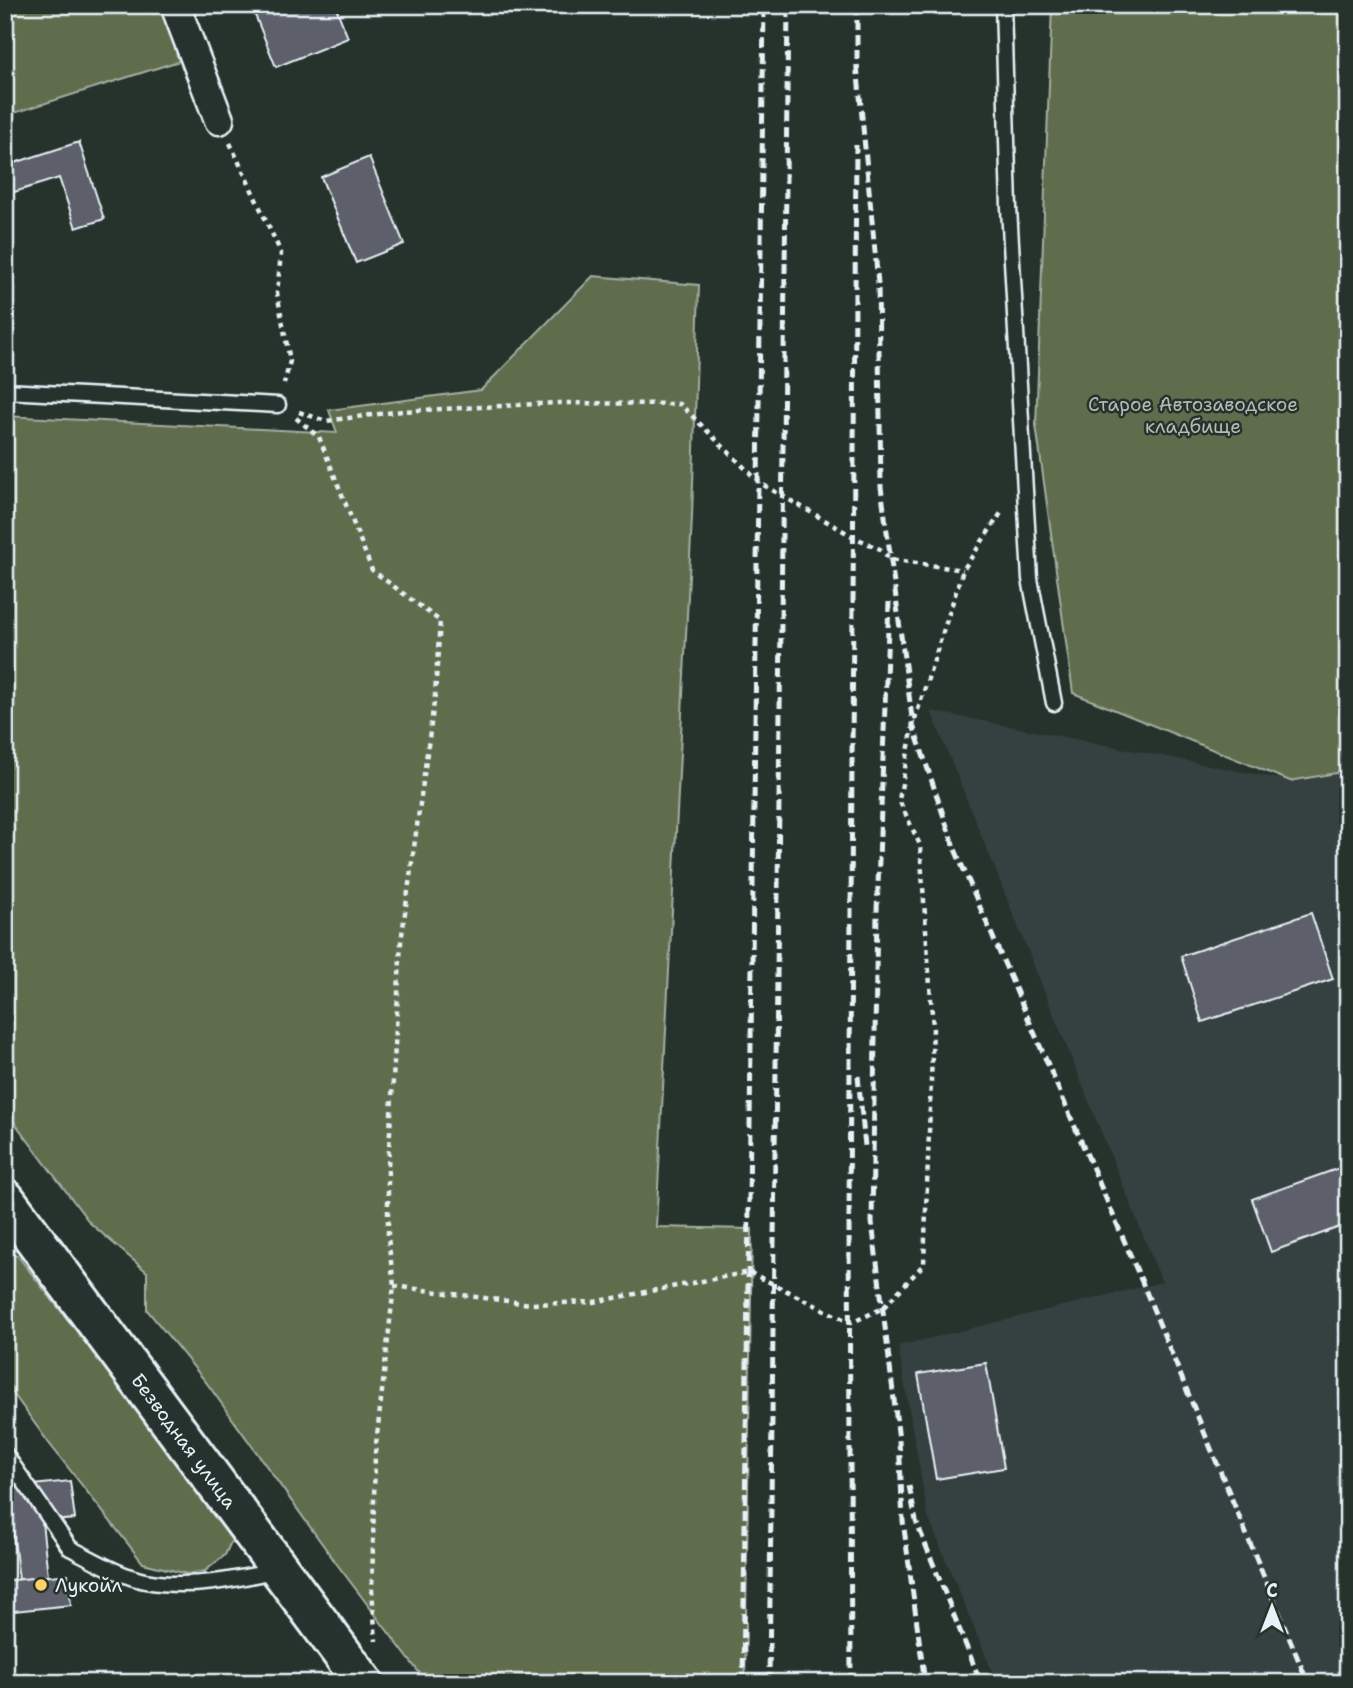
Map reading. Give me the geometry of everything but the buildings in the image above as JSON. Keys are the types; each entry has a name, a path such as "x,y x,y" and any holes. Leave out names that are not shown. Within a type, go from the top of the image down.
{"main road":[{"name":"Безводная улица","path":"5,1199 364,1683"}],"street":[{"path":"175,5 219,120"}],"lane":[{"path":"1003,5 1009,208 1030,579 1054,703"},
{"path":"5,391 278,405"},
{"path":"5,1454 70,1548 144,1581 213,1584 282,1569"}],"path":[{"path":"219,120 281,253 277,293 290,361 278,405"},
{"path":"278,405 326,421 402,411 558,403 680,404 760,483 783,497 880,549 890,559 963,570"},
{"path":"278,405 319,437 372,570 440,621 435,695 401,942 388,1166 388,1238 394,1286 375,1453 372,1590 376,1643"},
{"path":"394,1286 530,1304 594,1302 749,1272 851,1323 883,1307 924,1264 933,1028 920,845 899,800 913,725 963,570 1026,475"}],"shaded area":[{"path":"931,711 1290,781 1348,771 1348,1683 997,1683 928,1517 898,1346 1162,1282"}],"green space":[{"path":"5,5 161,5 179,61 5,116"},
{"name":"Старое Автозаводское кладбище","path":"1052,5 1348,5 1348,771 1290,781 1073,693 1036,425"},
{"path":"593,276 699,285 692,517 656,1227 752,1229 745,1683 427,1683 336,1563 206,1382 147,1310 147,1272 90,1223 5,1110 5,416 337,433 329,410 481,390"},
{"path":"17,1255 235,1533 225,1555 205,1571 187,1574 143,1563 48,1442 5,1382 5,1257"}],"railway":[{"path":"743,1683 764,5"},
{"path":"769,1683 788,5"},
{"path":"857,5 857,75"},
{"path":"857,65 878,283 881,487 913,725 954,847 1142,1282 1308,1683"},
{"path":"851,1683 849,1219 856,145"},
{"path":"889,602 877,911 872,1222 899,1440 903,1521 925,1683"},
{"path":"858,1076 865,1146"},
{"path":"909,1486 916,1521 981,1683"}],"place":[{"name":"Лукойл","path":"41,1585"}]}
